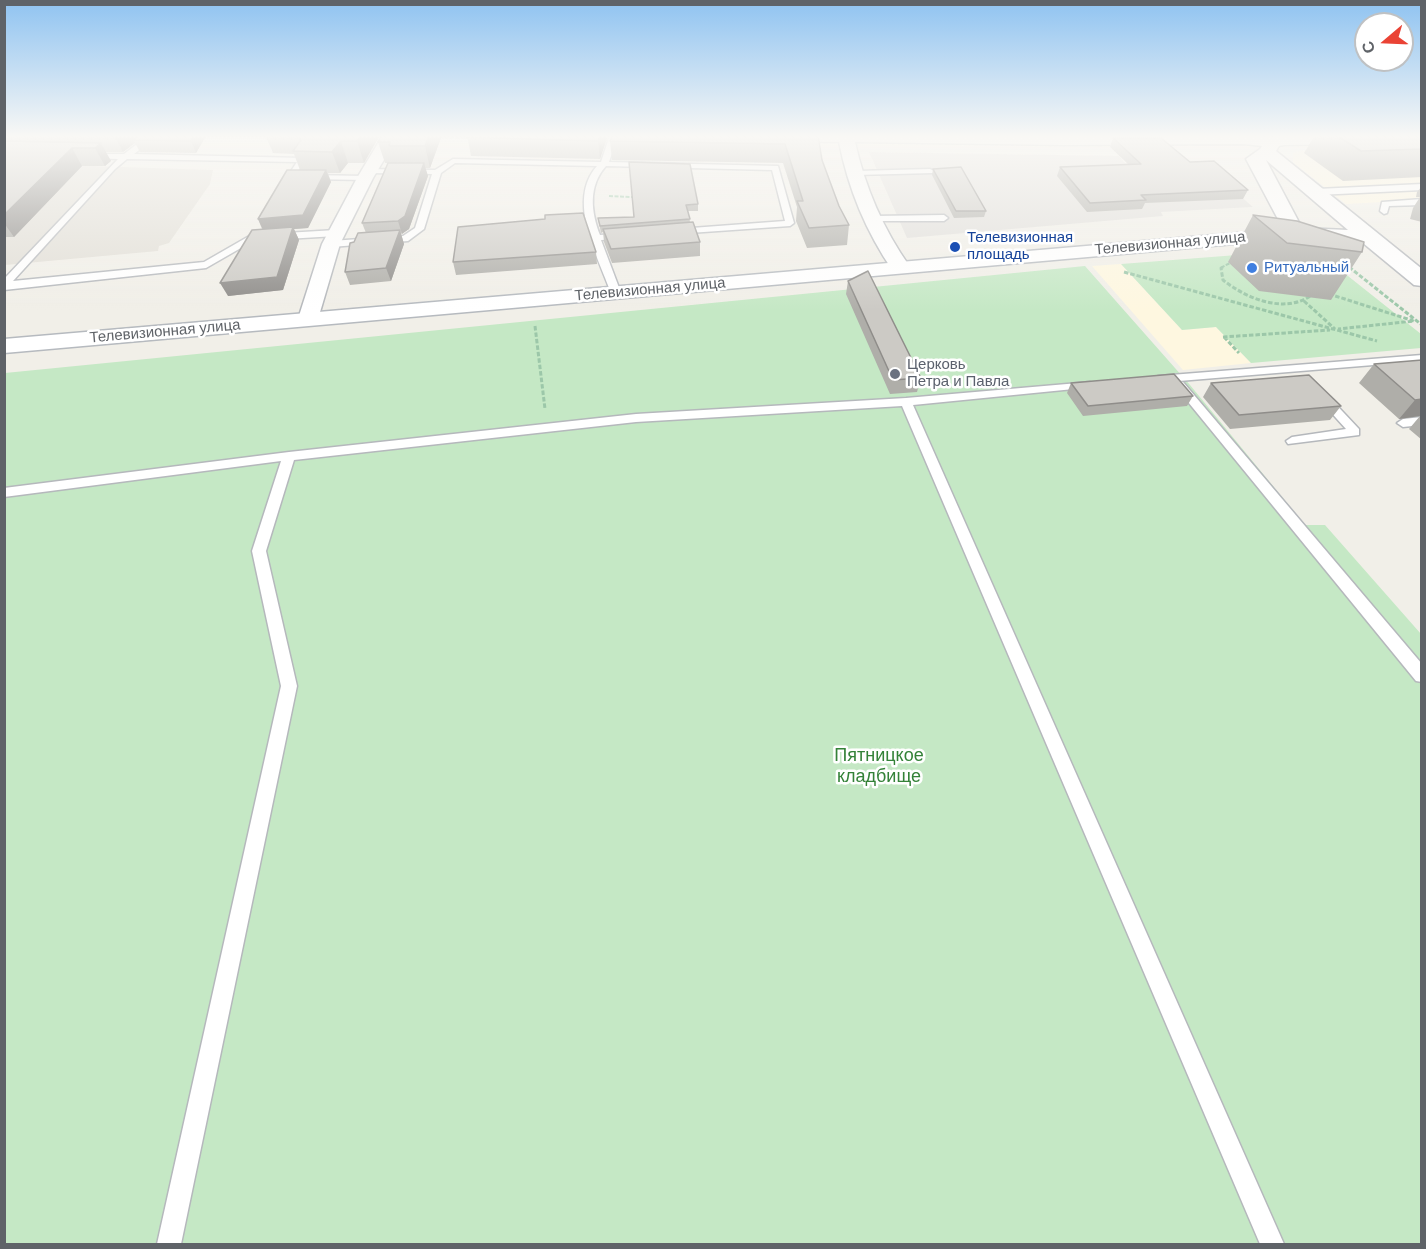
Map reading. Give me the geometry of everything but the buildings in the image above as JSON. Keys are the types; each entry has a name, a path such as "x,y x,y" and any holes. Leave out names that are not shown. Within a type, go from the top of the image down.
{"main road":[{"path":"1273,193 1295,234 1367,237"},
{"path":"1318,193 1367,237 1422,280"},
{"name":"Телевизионная улица","path":"4,346 1295,234"}],"street":[{"path":"308,319 333,238 357,193"},
{"path":"863,193 888,251 900,267"}],"lane":[{"path":"5,286 88,193"},
{"path":"5,286 206,265 253,233 333,238 405,239 419,229 430,193"},
{"path":"590,193 588,218 616,294"},
{"path":"664,233 790,223 782,193"},
{"path":"1384,211 1385,204 1422,202"},
{"path":"873,219 944,218"},
{"path":"596,238 630,236"},
{"path":"1150,380 1422,358"},
{"path":"1292,441 1355,432 1294,368"},
{"path":"1173,377 1422,676"},
{"path":"4,493 289,456 636,418 906,402 1103,384"},
{"path":"906,402 1272,1245"},
{"path":"1402,423 1422,421"},
{"path":"169,1245 289,686 259,551 289,456"}],"path":[{"path":"1242,259 1267,261 1293,269 1306,277 1314,290 1311,297 1304,301 1285,303 1257,299 1232,288 1223,280 1220,271 1224,265 1242,259"},
{"path":"1340,260 1414,321"},
{"path":"1118,270 1377,341"},
{"path":"1345,273 1355,272"},
{"path":"1306,277 1316,276"},
{"path":"1325,293 1422,325"},
{"path":"1253,307 1257,299"},
{"path":"1304,301 1335,329"},
{"path":"1239,353 1223,337 1414,321"},
{"path":"535,326 548,428"}],"shaded area":[{"path":"4,193 204,193 169,243 159,246 158,251 5,265"},
{"path":"887,193 1237,193 1253,207 1161,212 1163,216 907,238"},
{"path":"1332,193 1421,193 1421,200 1346,204"},
{"path":"1121,264 1182,330 1216,327 1251,363 1183,370 1092,266"}],"green space":[{"path":"1314,249 1421,334 1421,348 1251,363 1216,327 1182,330 1121,264"},
{"name":"Пятницкое кладбище","path":"1085,266 1190,385 1305,525 1325,525 1421,634 1421,1244 5,1244 5,373"}],"place":[{"name":"Телевизионная площадь","path":"955,247"},
{"name":"Ритуальный","path":"1252,268"},
{"name":"Церковь Петра и Павла","path":"895,374"}]}
